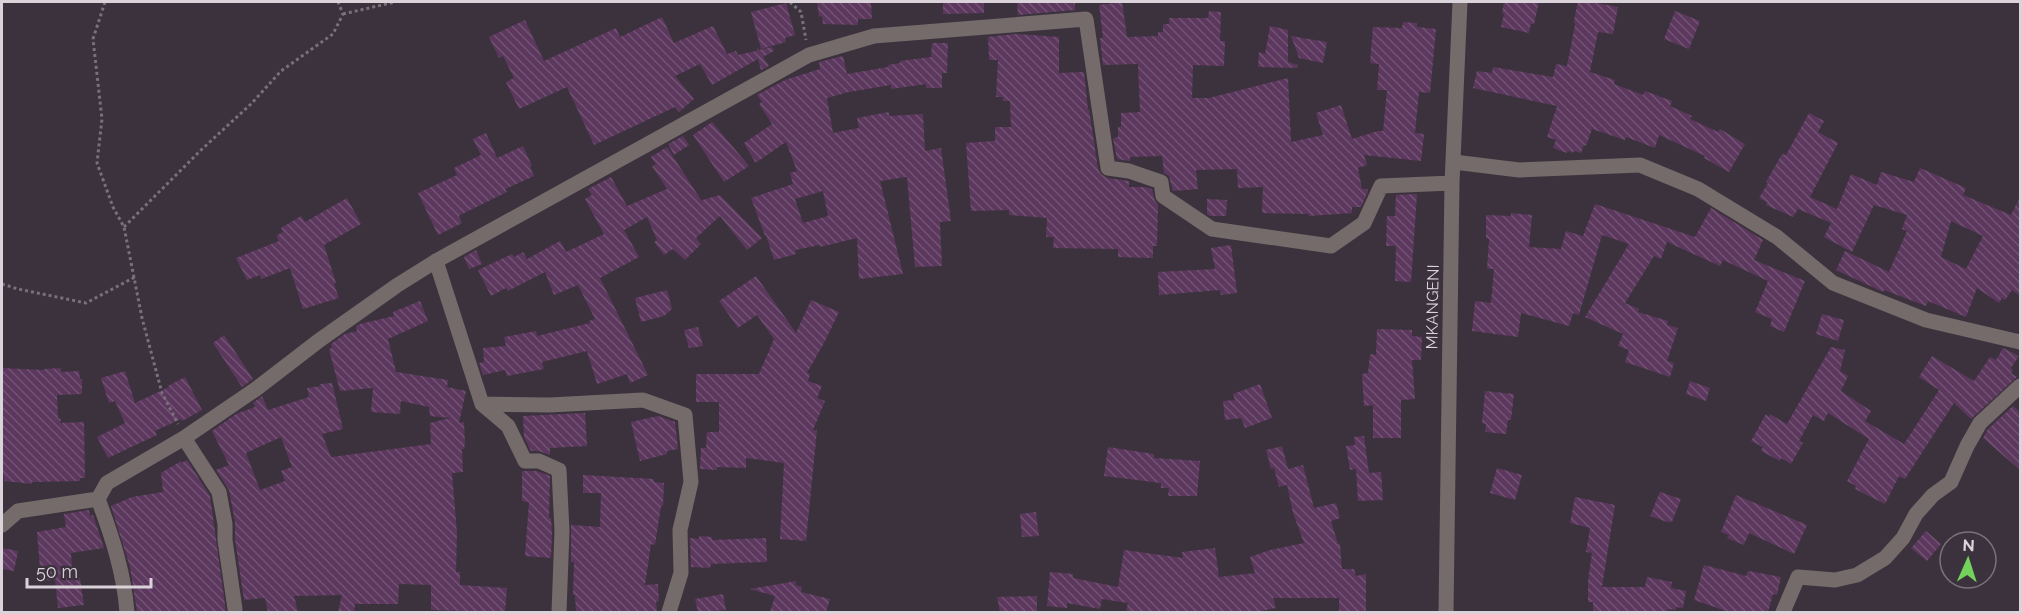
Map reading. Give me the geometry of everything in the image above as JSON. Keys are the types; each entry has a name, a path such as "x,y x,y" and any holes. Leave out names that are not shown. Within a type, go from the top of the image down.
{"street":[{"name":"MKANGENI","path":"1446,612 1452,183 1460,2"},
{"path":"127,612 126,594 112,538 98,499 107,483 184,438 256,389 339,326 436,261 809,55 874,36 1086,19 1108,168 1129,171 1161,182 1163,196 1212,229 1331,246 1364,223 1381,186 1452,183"},
{"path":"1454,162 1519,170 1641,165 1698,189 1777,237 1833,283 1926,320 2020,342"},
{"path":"436,261 482,404 508,426 525,461 539,461 560,470 562,531 559,612"},
{"path":"1783,612 1798,577 1835,580 1846,578 1857,575 1885,558 1903,537 1916,514 1933,495 1951,483 1980,423 2020,386"},
{"path":"482,404 550,405 643,400 685,414 691,482 680,530 681,573 669,612"},
{"path":"184,438 219,492 235,609"},
{"path":"2,525 18,511 98,499"}],"path":[{"path":"105,2 93,39 102,118 97,163 113,207 124,227 142,318 162,393 184,438"},
{"path":"124,227 251,104 281,71 333,34 343,14 338,2"},
{"path":"343,14 395,2"},
{"path":"790,2 801,12 809,55"},
{"path":"2,284 18,290 86,303 135,277"}],"building":[{"path":"817,2 871,2 872,19 858,19 858,25 823,24 822,16 819,17"},
{"path":"943,2 984,2 984,13 943,14"},
{"path":"1017,2 1075,2 1075,10 1018,15"},
{"path":"1122,2 1127,37 1158,36 1158,32 1163,32 1163,24 1169,24 1169,18 1208,18 1209,11 1221,12 1220,41 1225,41 1224,66 1193,65 1192,98 1209,98 1288,78 1291,142 1323,135 1316,113 1341,105 1352,139 1383,131 1387,90 1377,90 1379,64 1370,63 1373,27 1402,28 1403,22 1417,23 1417,27 1436,29 1430,93 1419,92 1415,133 1424,134 1421,161 1364,155 1367,165 1358,168 1362,189 1368,189 1368,191 1361,207 1352,207 1352,213 1309,216 1309,214 1262,213 1263,187 1238,188 1237,169 1196,170 1198,189 1173,191 1169,176 1164,173 1162,156 1130,157 1130,161 1117,159 1113,138 1118,137 1121,113 1140,112 1138,64 1103,65 1099,5"},
{"path":"1504,2 1539,2 1534,24 1531,24 1529,33 1501,27"},
{"path":"1578,2 1618,7 1613,34 1598,32 1590,72 1615,80 1614,84 1643,95 1645,91 1672,101 1670,106 1692,116 1690,119 1718,132 1720,129 1745,144 1729,172 1704,158 1705,156 1659,135 1655,148 1626,137 1625,140 1592,129 1581,153 1568,151 1567,153 1553,148 1556,140 1547,137 1557,106 1473,88 1477,71 1492,73 1493,67 1553,77 1556,64 1567,66"},
{"path":"786,3 795,35 785,38 786,42 761,49 751,12"},
{"path":"1675,11 1700,21 1689,49 1664,39"},
{"path":"662,17 674,43 713,26 727,54 736,51 738,55 756,51 758,48 759,50 772,47 774,51 763,57 769,66 761,70 758,59 712,85 700,64 675,76 694,99 679,112 675,107 594,145 567,87 519,109 506,82 514,78 503,56 499,58 489,37 525,20 544,61 616,28 620,37"},
{"path":"1270,26 1288,30 1288,62 1298,65 1297,68 1258,67 1259,52 1265,54"},
{"path":"1015,34 1059,37 1059,73 1084,72 1098,169 1107,178 1129,181 1129,187 1152,189 1158,205 1157,246 1153,246 1153,258 1118,257 1118,249 1053,248 1054,237 1046,237 1047,218 1009,215 1009,210 971,211 966,143 995,141 995,127 1011,127 1010,101 1003,101 1003,97 996,97 998,60 989,60 988,37"},
{"path":"1291,36 1327,42 1323,63 1299,58"},
{"path":"932,43 948,43 947,73 942,73 942,88 926,88 926,84 891,89 891,85 827,98 833,133 859,128 857,118 889,112 889,116 923,114 925,151 941,148 951,221 940,222 942,266 915,267 907,177 880,181 903,274 859,279 857,238 820,247 820,245 795,250 796,254 774,260 751,198 793,184 790,173 797,171 786,142 757,162 744,143 772,124 759,104 762,102 757,95 785,80 820,69 819,62 843,56 847,74 888,67 900,61 931,57","holes":["823,191 828,216 803,223 795,199"]},
{"path":"1809,113 1824,121 1818,132 1838,143 1810,197 1837,209 1851,174 1877,185 1881,172 1914,182 1920,168 1966,188 1963,195 2011,215 2020,197 2020,296 2012,290 2005,300 2002,298 1999,303 1977,288 1966,317 1928,301 1926,306 1884,290 1883,292 1836,270 1845,251 1889,272 1907,231 1902,229 1907,215 1874,205 1852,252 1824,237 1831,223 1798,209 1793,217 1766,205 1767,202 1759,198 1782,154 1786,155","holes":["1951,221 1983,236 1966,269 1941,257"]},
{"path":"712,122 749,166 724,182 693,135"},
{"path":"486,133 497,158 523,146 534,176 505,189 507,192 460,215 462,223 438,235 418,193 457,175 454,168 481,155 473,139"},
{"path":"683,136 689,145 674,155 668,144"},
{"path":"667,147 701,200 699,201 720,195 762,238 747,250 720,216 696,238 701,244 685,260 673,249 664,255 654,242 657,240 647,217 624,230 639,257 600,278 648,375 630,383 627,374 597,384 587,351 542,362 544,369 507,376 505,370 483,375 479,363 484,362 483,348 506,346 504,337 536,331 537,336 590,323 589,321 595,319 578,285 554,295 545,272 508,291 506,288 491,296 478,270 512,254 514,257 523,252 527,259 560,241 566,252 604,234 585,199 592,195 588,189 611,177 627,206 667,189 652,166 656,164 651,157"},
{"path":"1417,194 1411,282 1395,281 1396,246 1386,246 1387,216 1395,216 1396,195"},
{"path":"347,198 361,224 324,245 339,298 303,309 290,268 261,279 260,275 247,280 236,258 279,241 276,236 283,232 281,228 301,216 305,222"},
{"path":"1207,199 1227,200 1226,216 1207,214"},
{"path":"1595,204 1695,237 1711,208 1763,240 1754,260 1805,281 1784,332 1770,326 1772,319 1755,312 1768,281 1723,260 1720,266 1667,242 1661,259 1654,256 1625,303 1639,309 1638,312 1668,321 1667,325 1678,328 1667,361 1674,363 1670,377 1625,362 1629,350 1618,346 1623,334 1585,317 1629,244 1602,235 1579,315 1573,313 1569,326 1521,313 1518,337 1472,331 1475,301 1491,303 1494,269 1487,269 1489,239 1486,238 1486,215 1511,216 1511,213 1532,215 1529,247 1561,249 1566,231 1583,236"},
{"path":"1231,245 1237,293 1221,295 1220,290 1159,295 1158,272 1215,269 1211,248"},
{"path":"476,250 482,264 469,269 464,257"},
{"path":"756,276 796,333 811,300 839,312 807,373 810,374 808,381 822,386 817,398 825,401 813,430 817,430 806,541 780,539 784,463 746,458 746,468 700,469 701,448 706,448 707,432 719,432 719,402 696,402 696,374 759,374 774,339 757,315 738,328 719,301"},
{"path":"667,290 672,309 664,316 641,322 635,298"},
{"path":"420,301 428,321 388,339 396,372 448,380 447,387 466,391 459,423 464,422 463,472 452,473 457,533 456,572 460,572 460,585 507,588 505,612 431,610 431,585 399,584 398,604 355,604 354,612 338,612 342,595 294,596 298,612 268,612 265,598 244,600 229,490 216,470 229,465 212,431 236,414 255,407 253,403 262,396 268,410 309,397 307,388 332,383 343,429 322,434 331,457 431,444 430,423 450,418 430,416 429,407 401,401 400,414 371,412 373,388 340,391 329,349 332,348 331,344 345,334 357,331 356,326 394,316 393,312","holes":["281,437 292,467 281,471 285,481 260,490 246,453"]},
{"path":"1822,314 1844,320 1838,341 1816,334"},
{"path":"698,327 703,346 689,348 684,330"},
{"path":"1377,329 1412,330 1412,336 1422,337 1421,360 1412,360 1415,399 1401,400 1401,438 1373,438 1373,405 1364,406 1362,374 1368,373 1370,354 1376,355"},
{"path":"224,335 253,379 242,387 213,343"},
{"path":"1831,347 1845,350 1840,371 1848,376 1841,391 1871,411 1865,421 1904,444 1939,390 1919,377 1932,356 1974,381 1990,357 1996,360 2003,348 2019,356 2011,368 2013,370 2011,373 2017,377 1971,419 1954,403 1905,479 1899,476 1885,504 1855,489 1856,486 1847,481 1869,439 1828,413 1824,421 1813,415 1799,441 1803,443 1791,464 1761,451 1763,447 1751,441 1766,414 1787,424"},
{"path":"2,368 44,370 61,368 61,372 79,371 80,379 82,379 82,394 57,395 58,418 61,419 60,423 84,422 85,478 80,478 80,481 32,482 32,484 4,481 4,476 2,476"},
{"path":"125,371 135,403 185,377 202,410 182,421 181,419 155,431 157,435 108,458 97,437 125,423 115,401 109,403 101,378"},
{"path":"1690,381 1710,388 1706,401 1686,394"},
{"path":"1260,384 1272,418 1245,428 1241,418 1225,420 1223,401 1235,400 1233,394"},
{"path":"1485,391 1514,394 1511,420 1508,420 1506,434 1485,432 1486,424 1482,423"},
{"path":"2013,406 2020,412 2020,470 1983,438 1988,429"},
{"path":"585,413 587,446 550,448 550,455 531,451 524,437 523,416"},
{"path":"658,416 675,422 678,449 640,461 631,422"},
{"path":"1364,436 1369,473 1381,472 1383,500 1358,501 1356,469 1350,470 1346,446 1355,445 1354,437"},
{"path":"1282,446 1288,469 1303,465 1314,508 1336,503 1340,518 1331,521 1338,544 1340,544 1342,569 1354,569 1356,576 1366,574 1366,612 1339,612 1339,598 1273,598 1276,608 1256,612 1126,612 1128,603 1102,599 1100,609 1067,603 1067,608 1047,606 1050,572 1073,574 1073,578 1118,587 1124,550 1183,558 1182,552 1215,548 1219,577 1255,573 1250,557 1304,543 1293,513 1287,485 1279,487 1266,450"},
{"path":"1108,447 1154,454 1154,458 1200,461 1197,496 1168,496 1169,488 1161,488 1161,483 1104,476"},
{"path":"187,460 210,496 226,612 137,612 130,567 111,506 132,497 163,492 161,473"},
{"path":"1497,468 1522,475 1515,500 1490,493"},
{"path":"522,471 537,471 550,476 551,558 525,556 529,502 522,501"},
{"path":"583,475 654,479 654,482 664,483 663,506 661,506 655,545 651,544 645,585 658,584 657,612 576,612 575,595 573,595 574,562 571,562 571,525 600,527 601,493 583,493"},
{"path":"1660,492 1681,499 1672,522 1650,516"},
{"path":"1736,495 1807,525 1794,554 1749,533 1744,545 1727,538 1729,535 1721,532"},
{"path":"1575,497 1615,505 1602,587 1645,587 1647,577 1672,582 1671,588 1686,591 1683,608 1668,609 1667,612 1593,612 1593,602 1588,602 1592,553 1586,552 1590,528 1570,523"},
{"path":"89,510 90,516 93,515 104,548 71,553 73,579 80,578 84,605 58,608 55,580 41,581 37,532 66,527 64,514"},
{"path":"1036,512 1039,536 1022,537 1020,514"},
{"path":"1926,531 1938,541 1938,548 1927,561 1911,548"},
{"path":"699,536 712,537 712,540 766,538 767,562 711,564 710,568 691,567 690,538 699,539"},
{"path":"2,548 18,551 14,571 2,569"},
{"path":"1704,565 1746,576 1748,571 1781,577 1777,595 1773,594 1768,612 1729,612 1694,600"},
{"path":"796,581 795,585 802,587 801,592 830,599 826,612 770,612 775,596 750,589"},
{"path":"723,594 726,610 698,612 695,599"},
{"path":"1037,596 1037,612 1000,612 997,597"}]}
